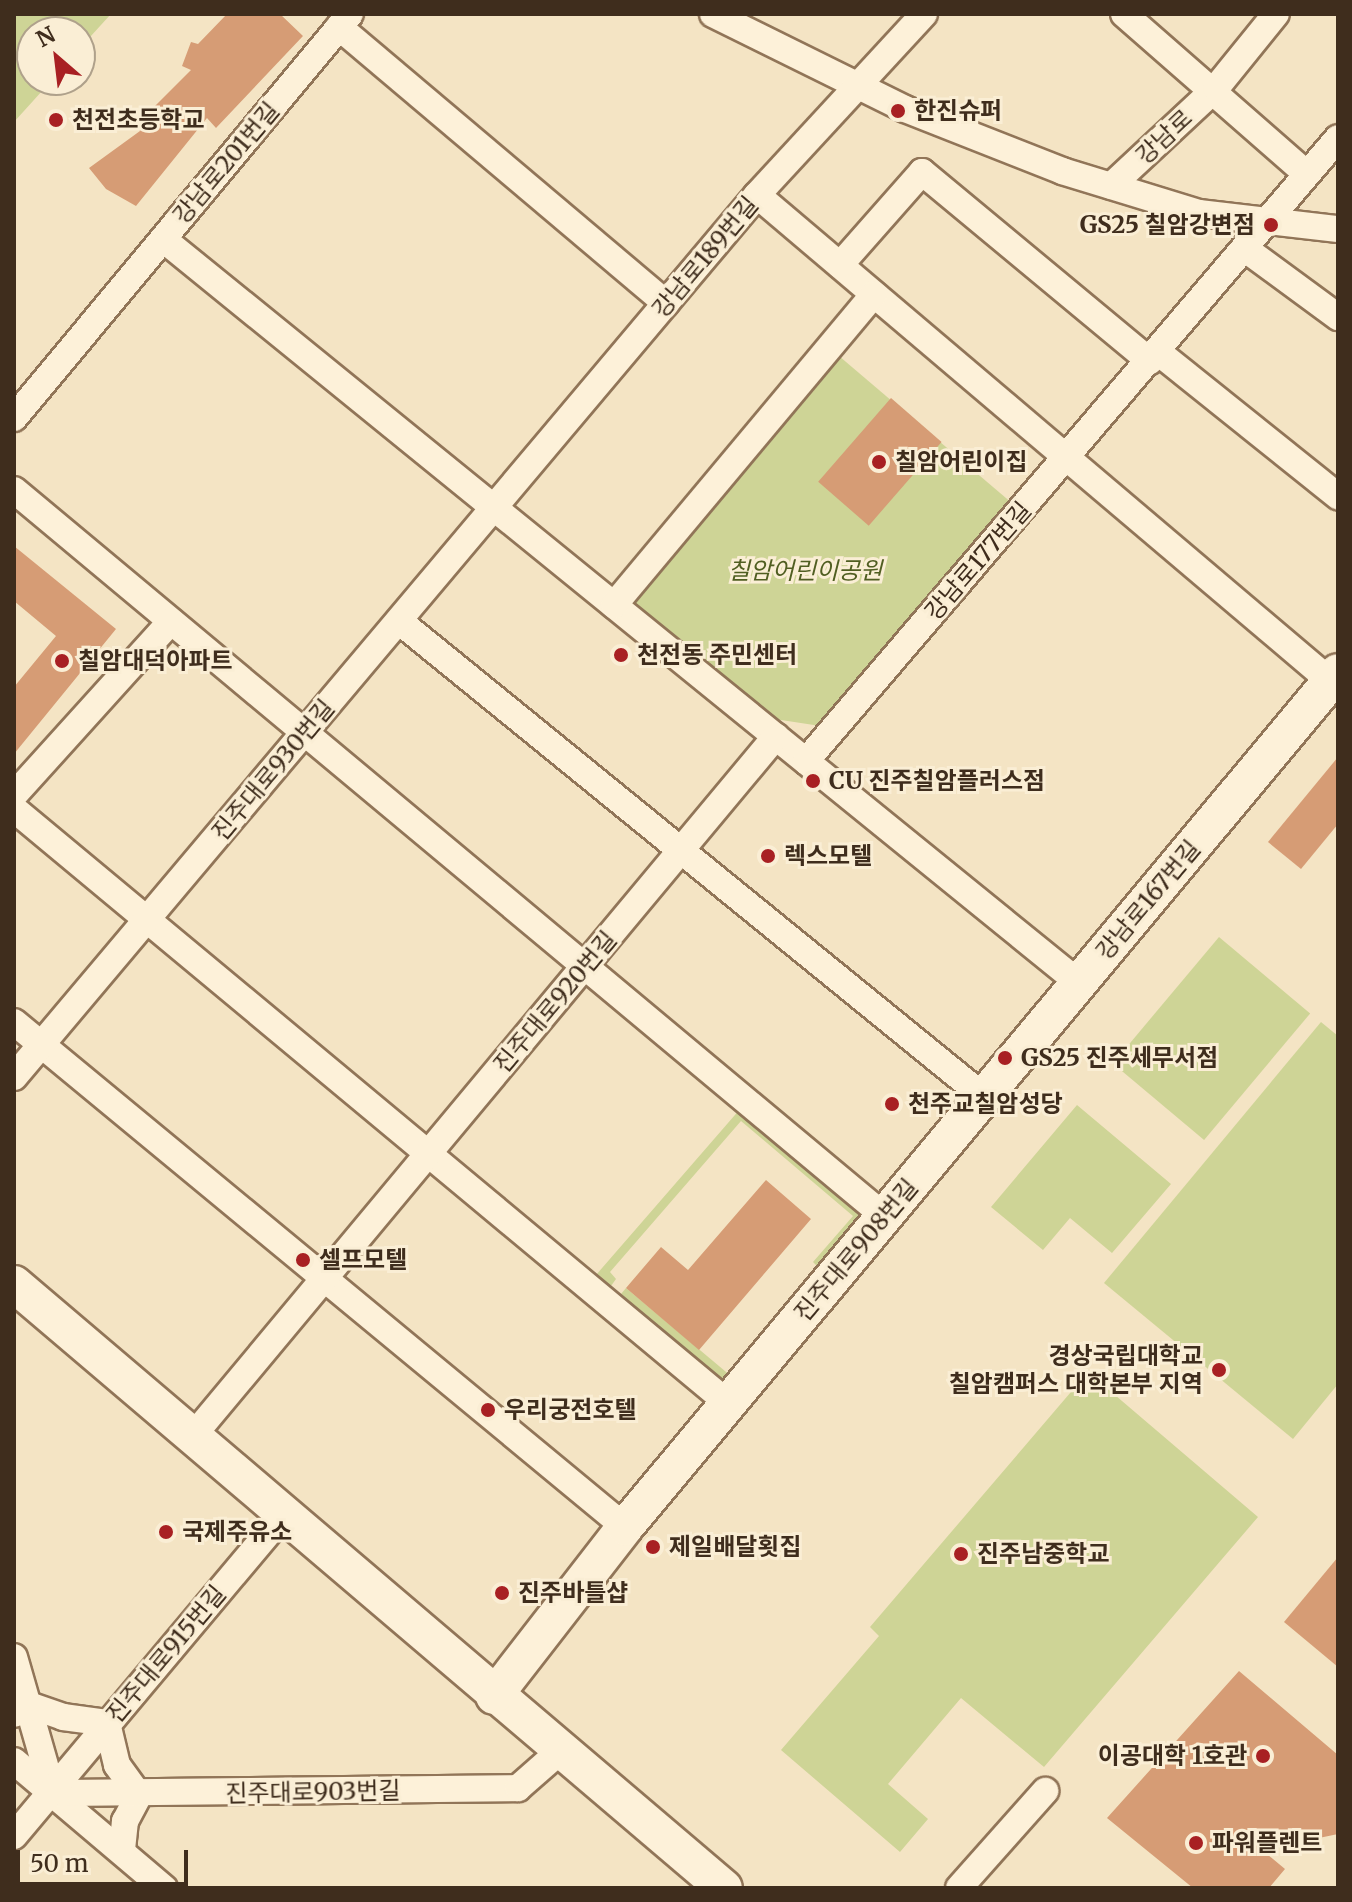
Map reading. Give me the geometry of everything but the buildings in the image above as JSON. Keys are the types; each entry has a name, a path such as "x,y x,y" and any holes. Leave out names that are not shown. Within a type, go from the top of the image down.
{"street":[{"path":"713,14 860,87 1111,186 1199,213 1338,229"},
{"name":"강남로189번길","path":"494,508 757,195 860,87 924,14"},
{"name":"강남로","path":"1124,14 1216,88 1307,174"},
{"name":"강남로","path":"1111,186 1216,88 1276,14"},
{"path":"345,21 666,303"},
{"name":"강남로201번길","path":"345,21 163,239 494,508"},
{"name":"강남로177번길","path":"806,761 1338,138"},
{"path":"840,265 922,172 1154,356 1338,496"},
{"path":"757,195 1334,677"},
{"path":"14,418 163,239"},
{"path":"1244,248 1338,317"},
{"path":"614,605 874,294"},
{"path":"14,490 884,1216"},
{"path":"494,508 806,761"},
{"name":"진주대로930번길","path":"14,1077 494,508"},
{"path":"14,795 171,621"},
{"path":"399,621 984,1097"},
{"name":"강남로167번길","path":"806,761 1079,983 1334,677"},
{"name":"진주대로920번길","path":"192,1437 776,736"},
{"path":"14,809 728,1403"},
{"name":"진주대로908번길","path":"494,1696 625,1527 1079,983"},
{"path":"14,1022 625,1527"},
{"path":"14,1284 282,1517 724,1888"},
{"name":"진주대로915번길","path":"14,1836 282,1517"},
{"path":"14,1657 20,1709 53,1793"},
{"path":"20,1709 107,1723 117,1765 139,1795 125,1821 122,1852"},
{"name":"진주대로903번길","path":"53,1793 139,1795 518,1788 559,1752"},
{"path":"14,1761 164,1888"},
{"path":"959,1888 1045,1791"}],"green space":[{"path":"14,14 111,14 96,30 96,16 16,16 16,96 38,96 14,122"},
{"name":"칠암어린이공원","path":"839,356 1013,504 827,727 768,718 626,598"},
{"path":"1219,937 1310,1013 1204,1140 1113,1063"},
{"path":"1321,1022 1338,1036 1338,1384 1293,1439 1104,1283"},
{"path":"1077,1105 1171,1184 1112,1253 1070,1218 1043,1250 991,1207"},
{"path":"741,1108 864,1215 819,1268 813,1262 853,1216 741,1121 610,1272 616,1279 611,1286 596,1275"},
{"path":"626,1288 728,1373 723,1380 621,1294"},
{"path":"1088,1372 1258,1517 1044,1767 961,1698 888,1784 928,1819 900,1852 781,1750 879,1636 870,1627"}],"place":[{"name":"한진슈퍼","path":"898,111"},
{"name":"천전초등학교","path":"56,120"},
{"name":"GS25 칠암강변점","path":"1271,225"},
{"name":"칠암어린이집","path":"879,462"},
{"name":"천전동 주민센터","path":"621,655"},
{"name":"칠암대덕아파트","path":"62,661"},
{"name":"CU 진주칠암플러스점","path":"813,781"},
{"name":"렉스모텔","path":"768,856"},
{"name":"GS25 진주세무서점","path":"1005,1058"},
{"name":"천주교칠암성당","path":"892,1104"},
{"name":"셀프모텔","path":"303,1260"},
{"name":"경상국립대학교 칠암캠퍼스 대학본부 지역","path":"1219,1370"},
{"name":"우리궁전호텔","path":"488,1410"},
{"name":"국제주유소","path":"166,1532"},
{"name":"제일배달횟집","path":"653,1547"},
{"name":"진주남중학교","path":"961,1554"},
{"name":"진주바틀샵","path":"502,1593"},
{"name":"이공대학 1호관","path":"1263,1756"},
{"name":"파워플렌트","path":"1196,1843"}]}
